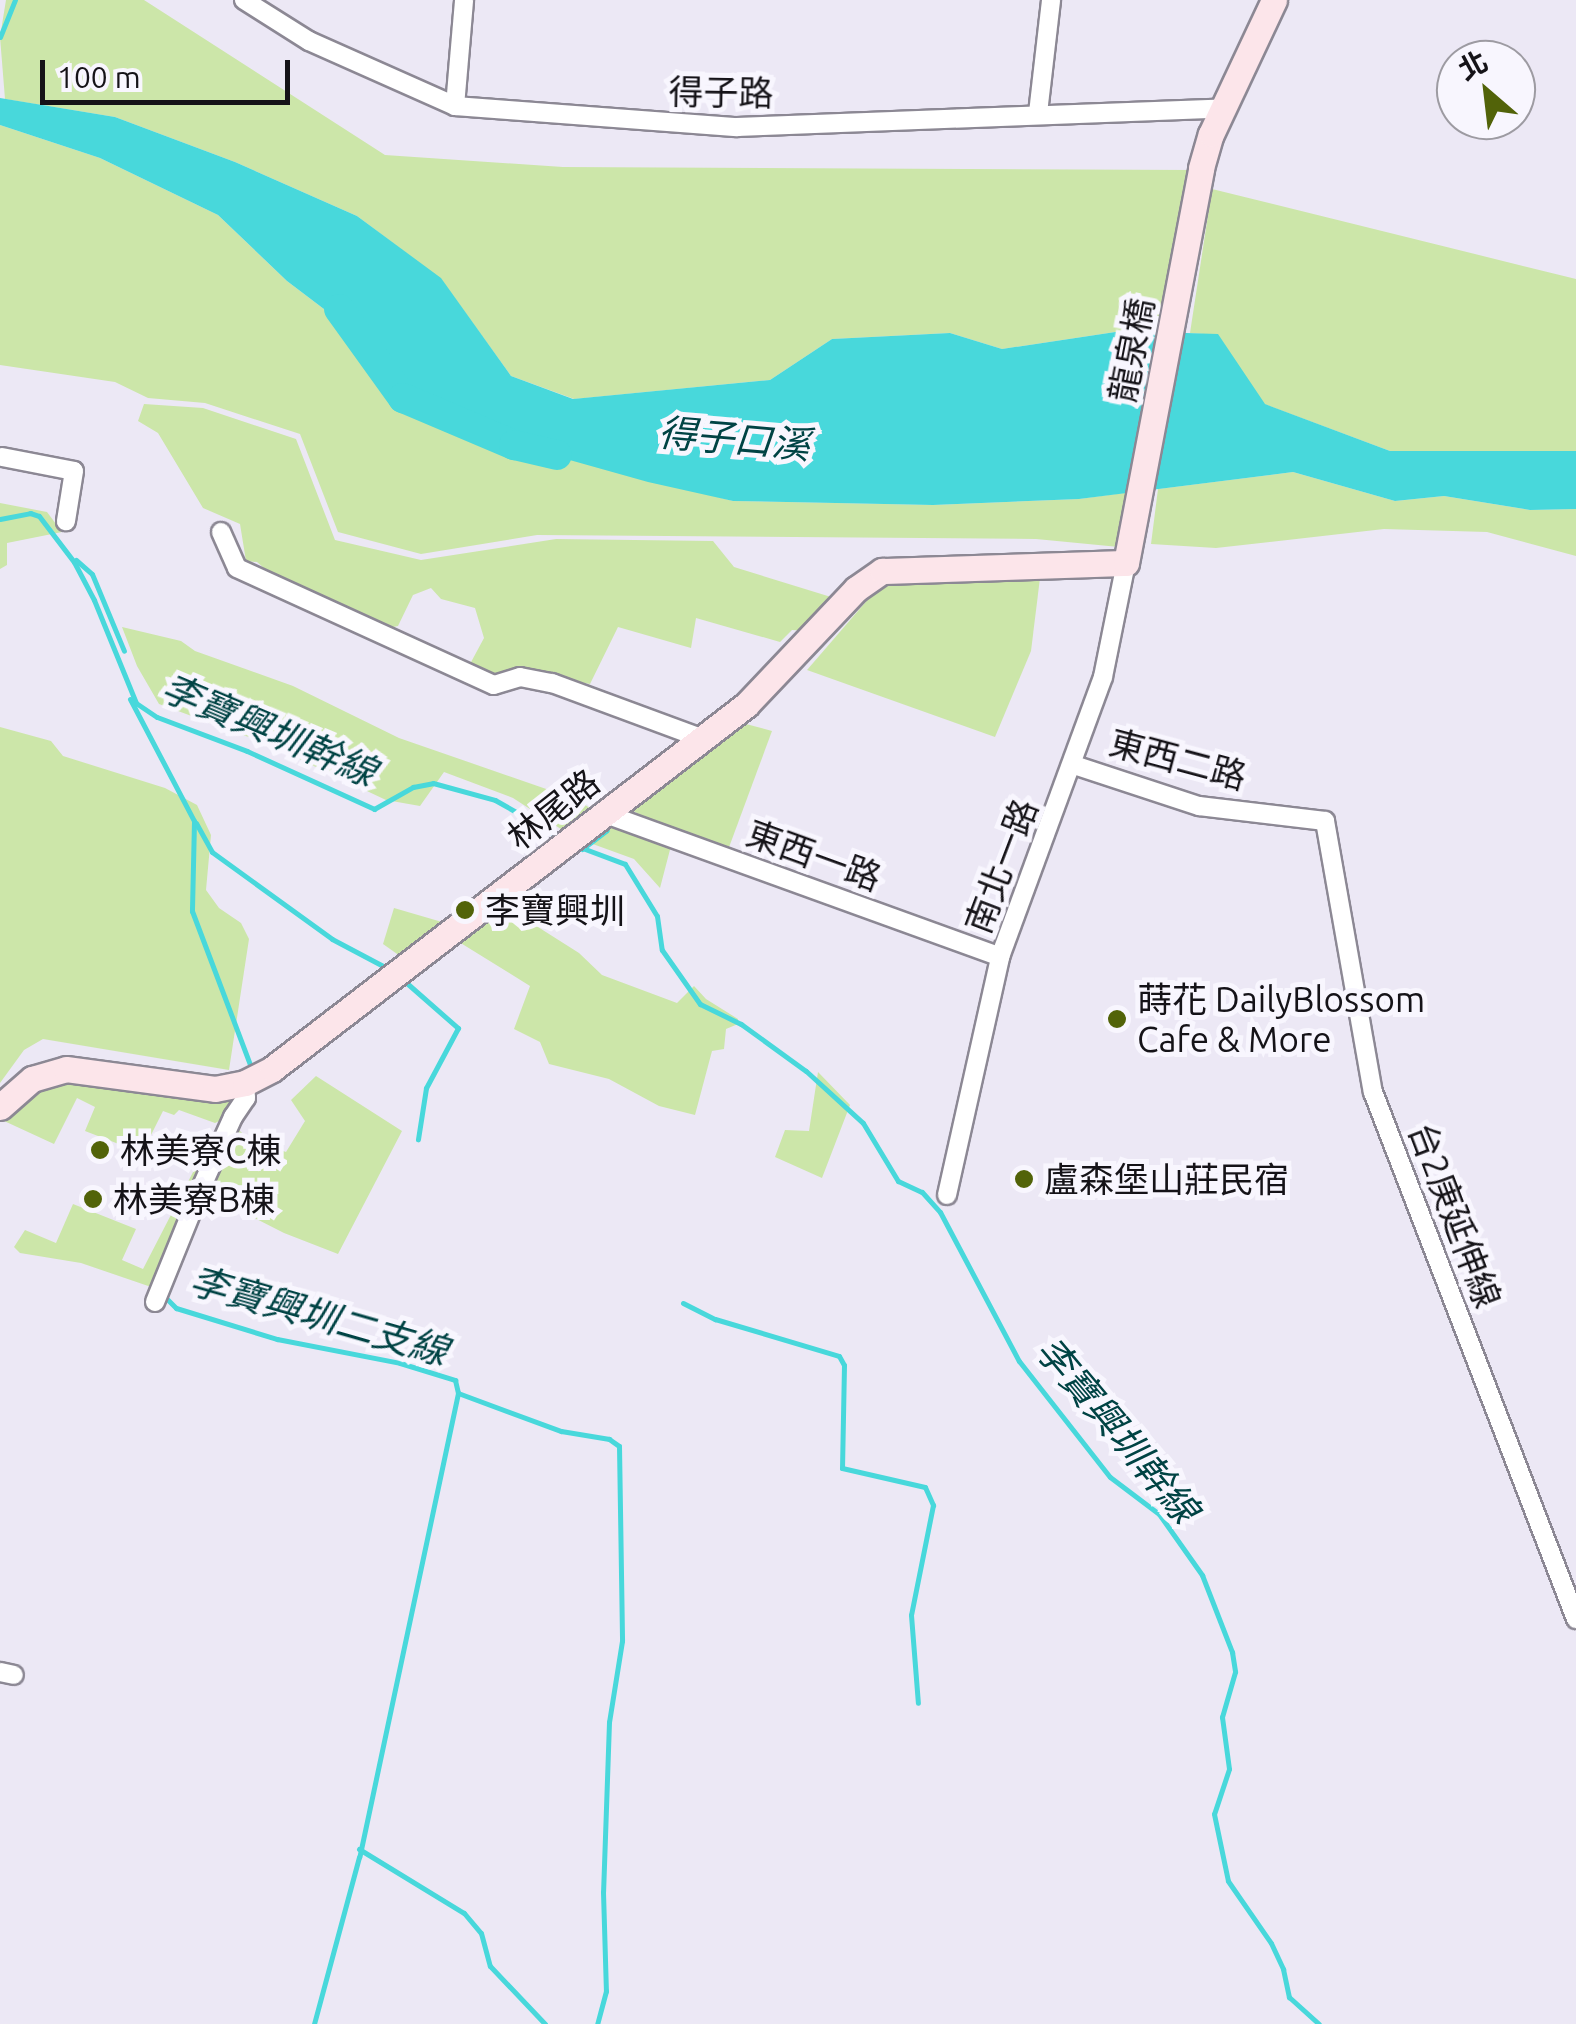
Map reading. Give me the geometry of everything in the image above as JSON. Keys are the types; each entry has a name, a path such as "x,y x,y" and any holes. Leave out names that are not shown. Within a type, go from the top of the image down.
{"street":[{"name":"得子路","path":"244,0 309,41 454,106 737,127 1222,108"},
{"path":"454,106 464,0"},
{"path":"1038,113 1051,0"},
{"name":"龍泉橋","path":"1128,554 1201,168 1222,108 1274,0"},
{"path":"2,456 74,471 66,521"},
{"path":"221,532 237,568 494,685 520,677 552,683 701,738"},
{"name":"林尾路","path":"245,1083 322,1032 746,704 856,589 882,571 1128,554"},
{"name":"南北一路","path":"948,1195 1000,956 1103,678 1128,554"},
{"name":"東西二路","path":"1074,764 1199,806 1325,821"},
{"name":"東西一路","path":"606,814 1000,956"},
{"name":"台2庚延伸線","path":"1325,821 1374,1092 1576,1618"},
{"path":"0,1107 32,1079 66,1068 215,1088 245,1083 246,1098 233,1117 202,1186 155,1302"}],"green space":[{"path":"6,0 144,0 385,155 563,167 1194,170 1160,332 1122,331 1002,349 950,333 832,339 770,380 574,399 511,376 441,279 357,216 235,162 115,117 5,99 0,37"},
{"path":"0,125 100,158 218,215 287,281 345,325 424,401 509,443 733,501 933,505 1079,499 1131,492 1119,547 1036,539 537,535 421,554 338,532 300,434 205,403 148,398 115,382 0,365"},
{"path":"1212,189 1576,279 1576,452 1390,451 1264,404 1218,335 1190,333"},
{"path":"144,404 203,408 296,439 335,540 421,560 556,539 713,541 734,567 831,597 809,631 792,630 780,642 696,618 691,648 618,627 590,684 513,670 494,679 470,664 484,638 475,608 441,599 431,588 413,595 398,626 388,628 272,575 257,562 246,561 240,524 203,508 158,433 138,421"},
{"path":"1293,472 1395,501 1444,496 1530,510 1576,509 1576,556 1487,532 1384,529 1216,548 1151,544 1158,489"},
{"path":"0,503 47,512 62,532 7,543 7,565 0,569"},
{"path":"1040,578 1031,651 995,737 807,670 870,597 894,582"},
{"path":"122,627 181,641 195,651 293,686 399,738 578,800 594,811 564,831 513,798 444,772 420,806 386,800 265,743 159,704 137,666"},
{"path":"746,724 772,731 728,850 676,833 631,810"},
{"path":"0,727 51,741 63,756 165,788 197,805 211,835 206,890 219,908 241,923 249,939 229,1070 43,1039 24,1050 0,1083"},
{"path":"616,821 672,842 660,888 634,859 590,843"},
{"path":"505,906 579,953 602,975 677,1003 694,986 706,999 738,1019 738,1024 726,1029 724,1049 712,1051 695,1115 659,1106 609,1079 549,1064 540,1042 514,1029 530,986 459,942"},
{"path":"394,908 448,926 400,956 383,944"},
{"path":"67,1072 235,1093 234,1105 228,1117 215,1123 179,1110 174,1115 163,1111 142,1153 85,1131 95,1107 77,1098 54,1144 2,1120 14,1102"},
{"path":"818,1072 850,1105 822,1178 775,1157 785,1130 809,1131"},
{"path":"316,1076 402,1131 338,1254 284,1233 204,1192 234,1126 247,1137 286,1152 305,1121 291,1100"},
{"path":"207,1145 214,1148 157,1289 81,1263 20,1253 14,1247 25,1230 56,1243 73,1204 136,1229 122,1260 143,1269"}],"water":[{"path":"0,98 115,117 235,162 357,216 441,278 511,376 573,399 770,380 832,339 950,333 1002,349 1122,331 1218,334 1265,404 1390,451 1576,451 1576,509 1530,510 1444,496 1395,501 1293,472 1079,499 933,505 733,501 648,482 509,443 424,401 345,325 287,281 218,215 100,158 0,125"}],"waterway":[{"path":"0,37 15,0"},
{"name":"得子口溪","path":"339,309 403,398 514,445 557,455"},
{"name":"李寶興圳幹線","path":"0,519 30,513 39,516 74,562 94,600 136,703 157,717 247,751 374,809 413,787 433,783 495,800 562,838"},
{"path":"76,560 92,574 124,651"},
{"name":"李寶興圳二支線","path":"130,699 194,821 192,911 252,1070"},
{"path":"196,823 212,852 332,939 387,968"},
{"path":"582,849 607,830"},
{"name":"李寶興圳幹線","path":"577,846 625,864 657,916 662,950 700,1004 741,1024 806,1071 863,1123 898,1181 922,1192 940,1212 1019,1361 1110,1477 1159,1514 1202,1575 1232,1652 1235,1672 1222,1717 1229,1769 1214,1814 1228,1881 1271,1943 1283,1969 1289,1997 1319,2024"},
{"path":"401,978 458,1028 426,1088 418,1139"},
{"name":"李寶興圳二支線","path":"164,1296 176,1308 277,1339 400,1363 455,1380 458,1393 359,1857 314,2024"},
{"path":"683,1303 715,1319 839,1356 844,1365 842,1468 925,1487 933,1505 911,1615 918,1703"},
{"path":"458,1393 561,1431 609,1439 619,1446 622,1641 609,1722 603,1892 606,1991 597,2024"},
{"path":"359,1849 464,1913 481,1933 490,1966 545,2024"}],"place":[{"name":"李寶興圳","path":"465,910"},
{"name":"蒔花 DailyBlossom Cafe & More","path":"1117,1019"},
{"name":"林美寮C棟","path":"100,1150"},
{"name":"盧森堡山莊民宿","path":"1024,1179"},
{"name":"林美寮B棟","path":"93,1199"}]}
